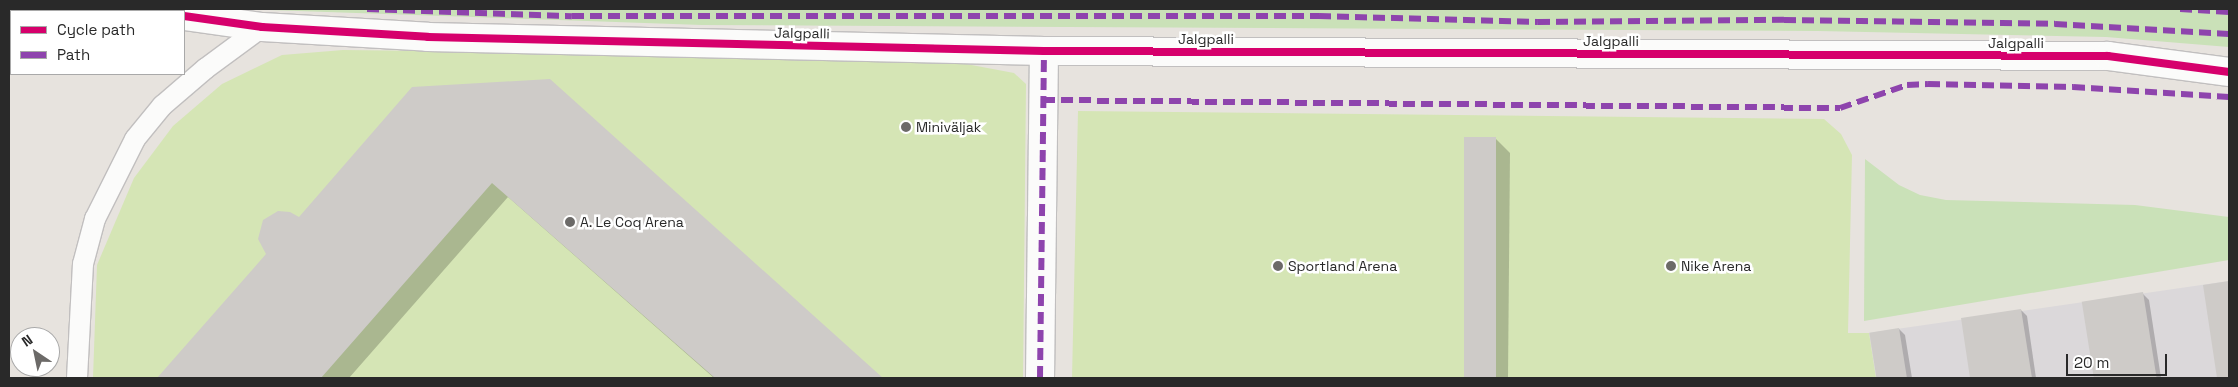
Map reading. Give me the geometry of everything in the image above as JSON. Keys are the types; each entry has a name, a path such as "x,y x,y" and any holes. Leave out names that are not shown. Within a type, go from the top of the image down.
{"street":[{"name":"Jalgpalli","path":"185,16 262,27 428,37 1044,51 2108,56 2229,72"},
{"path":"1040,378 1044,51"}],"lane":[{"path":"77,378 83,264 95,219 135,139 162,106 205,69 262,27"}],"shaded area":[{"path":"2229,281 2229,378 1876,378 1869,333"}],"green space":[{"path":"240,9 2229,9 2229,47 2106,37 1818,31 702,25"},
{"name":"A. Le Coq Arena","path":"343,50 929,57 1014,73 1026,84 1023,378 93,378 97,265 134,178 173,126 222,84 282,55"},
{"path":"1078,111 1824,119 1841,134 1852,155 1848,333 1869,333 1876,378 1072,378"},
{"path":"1865,159 1899,185 1920,195 1946,200 2135,205 2229,217 2229,260 1864,321"}],"building":[{"path":"550,79 883,378 715,378 492,183 321,378 157,378 266,254 258,239 263,220 278,211 290,212 299,217 412,87"},
{"path":"1464,137 1496,137 1496,378 1464,378"},
{"path":"2229,281 2229,378 2217,378 2203,285"},
{"path":"2143,292 2157,378 2094,378 2082,302"},
{"path":"2021,309 2032,378 1970,378 1961,318"},
{"path":"1899,328 1907,378 1877,378 1869,333"}],"marked path":[{"path":"367,9 572,16 1319,16 1538,22 1784,20 2055,24 2229,34"},
{"path":"2180,9 2229,12"},
{"path":"1040,378 1044,51"},
{"path":"1043,100 1840,108 1907,85 1928,84 2073,87 2229,97"}],"cycle path":[{"path":"185,16 262,27 428,37 1044,51 2108,56 2229,72"}],"place":[{"name":"Miniväljak","path":"906,127"},
{"name":"A. Le Coq Arena","path":"570,222"},
{"name":"Sportland Arena","path":"1278,266"},
{"name":"Nike Arena","path":"1671,266"}]}
